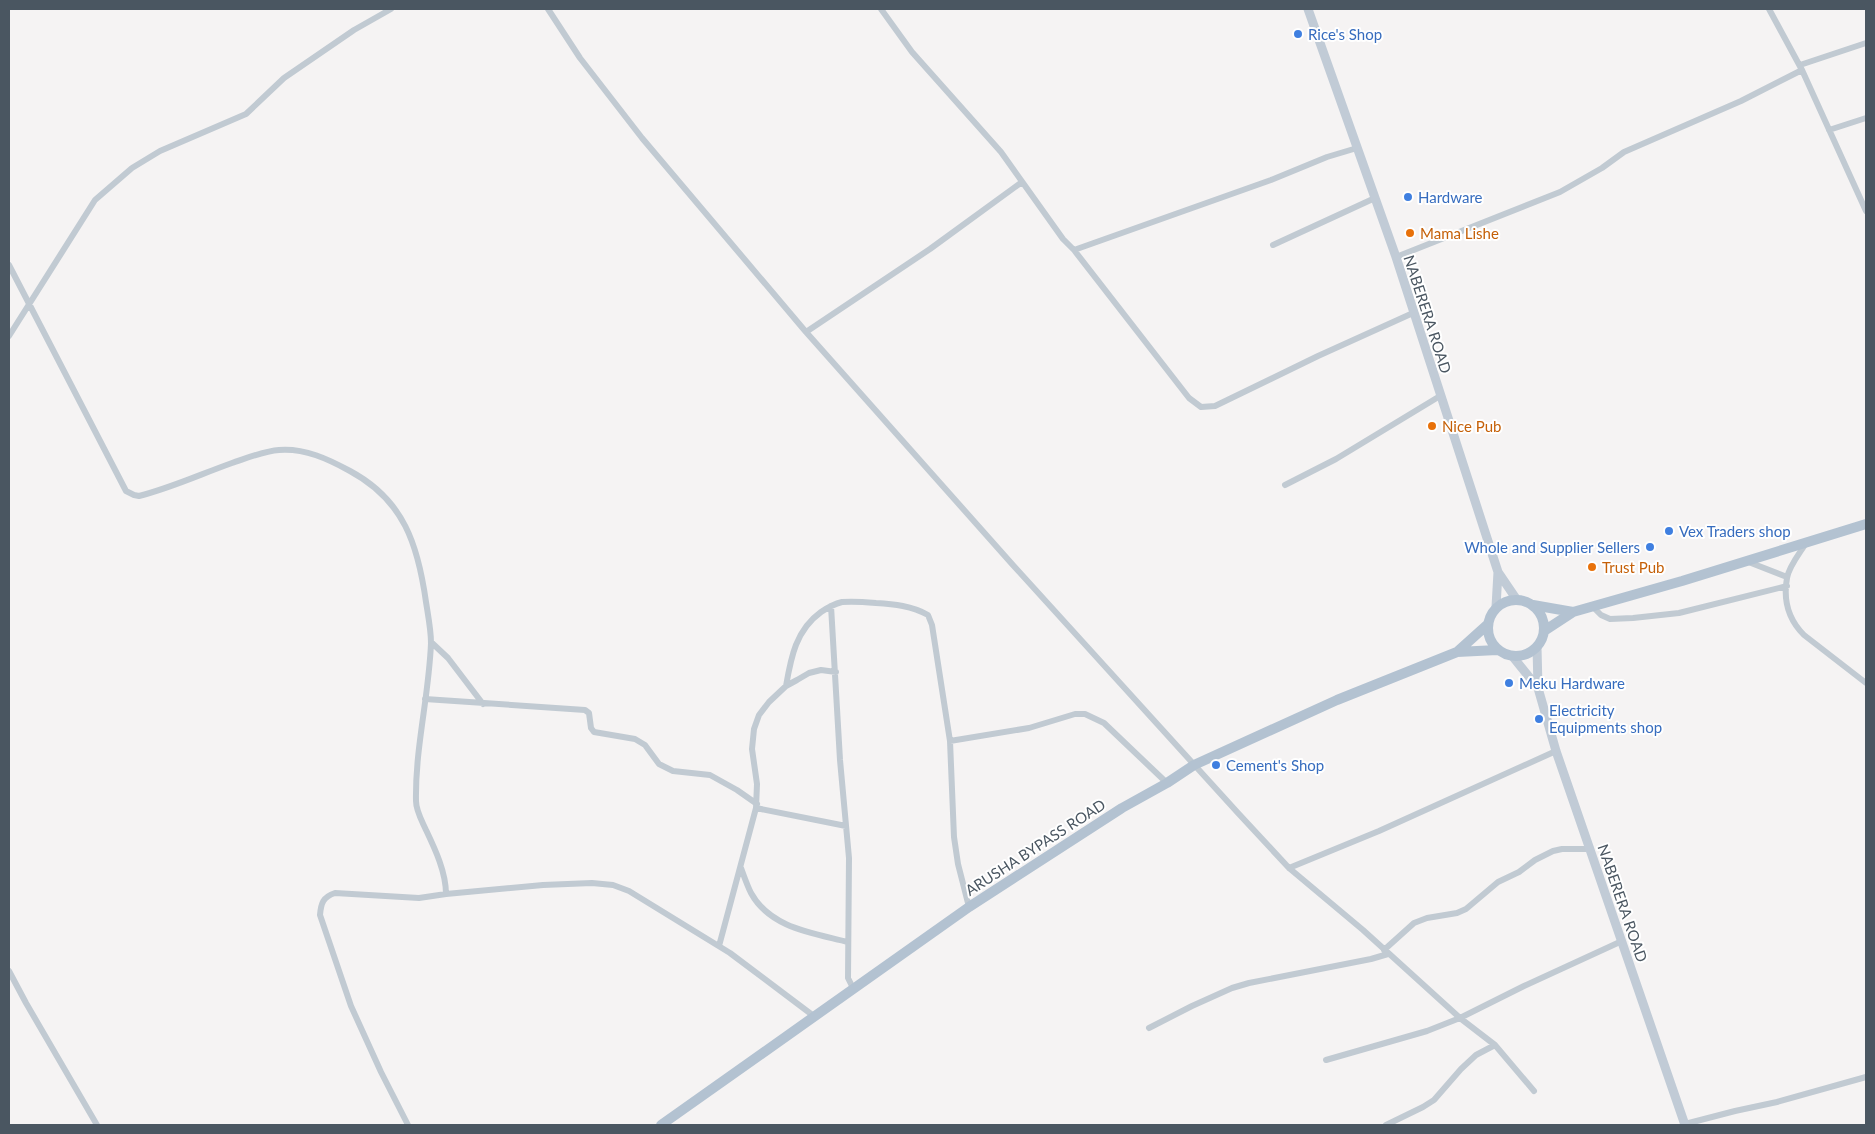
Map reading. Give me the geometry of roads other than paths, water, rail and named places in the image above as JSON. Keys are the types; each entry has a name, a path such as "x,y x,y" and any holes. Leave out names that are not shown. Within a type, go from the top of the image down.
{"main road":[{"path":"1544,631 1573,612 1866,524"},
{"path":"1496,607 1509,600 1517,600 1525,601 1540,612 1544,631 1542,640 1537,647 1522,656 1513,657"},
{"path":"1533,606 1573,612"},
{"name":"ARUSHA BYPASS ROAD","path":"1457,652 1487,625 1490,615 1496,607"},
{"path":"1487,625 1491,643 1497,650"},
{"name":"ARUSHA BYPASS ROAD","path":"662,1125 970,908 1122,808 1167,783 1194,765 1337,700 1457,652 1497,650 1504,655 1513,657"}],"street":[{"path":"9,336 95,200 113,183 132,168 160,151 246,114 284,78 354,30 391,9"},
{"path":"548,9 580,58 642,138 806,332 1194,765 1289,868 1352,920 1460,1018 1495,1045 1534,1091"},
{"path":"881,9 912,52 1001,152 1063,239 1074,250 1190,398 1201,407 1215,406 1413,313"},
{"name":"NABERERA ROAD","path":"1308,9 1396,257 1498,572 1517,600"},
{"path":"1769,9 1801,68 1866,211"},
{"path":"1396,257 1560,192 1594,173 1624,152 1741,101 1801,68 1866,43"},
{"path":"1829,130 1866,118"},
{"path":"1074,250 1271,180 1327,157 1357,148"},
{"path":"806,332 930,249 1022,182"},
{"path":"1273,245 1375,198"},
{"path":"9,265 126,491 134,495 147,494 247,458 278,450 300,450 329,460 365,479 380,491 393,507 408,532 418,554 423,580 431,642 417,764 416,804 440,864 445,880 446,894"},
{"path":"1285,485 1336,459 1440,396"},
{"path":"1806,543 1787,577 1786,603 1791,618 1799,630 1866,683"},
{"path":"1745,560 1787,577"},
{"name":"NABERERA ROAD","path":"1496,607 1498,572"},
{"path":"1593,607 1601,615 1610,619 1633,618 1679,613 1787,586"},
{"path":"786,686 790,661 798,638 809,621 831,606 841,602 882,603 905,606 928,615 932,625 950,741 954,836 958,864 970,908"},
{"path":"831,606 840,760 849,858 848,978 854,990"},
{"path":"431,642 448,658 483,704"},
{"name":"NABERERA ROAD","path":"1537,647 1538,688 1556,751 1685,1125"},
{"name":"NABERERA ROAD","path":"1513,657 1538,688"},
{"path":"719,946 756,806 757,784 752,749 754,729 759,715 769,702 786,686 809,673 821,670 836,672"},
{"path":"425,699 586,710 589,713 591,728 594,732 635,739 645,745 659,764 674,771 710,775 756,806 846,826"},
{"path":"950,741 1029,728 1075,714 1085,714 1104,723 1167,783"},
{"path":"1289,868 1388,827 1556,751"},
{"path":"1149,1028 1232,988 1249,983 1296,975 1386,952 1414,923 1436,915 1466,909 1498,882 1519,872 1535,860 1553,851 1590,849"},
{"path":"740,868 760,906 773,918 796,928 848,942"},
{"path":"408,1125 380,1072 351,1006 320,915 325,897 335,893 418,898 543,885 592,883 613,885 629,892 719,946 815,1017"},
{"path":"1326,1060 1427,1031 1460,1018 1622,941"},
{"path":"9,971 97,1125"},
{"path":"1386,1125 1434,1100 1476,1055 1495,1045"},
{"path":"1685,1125 1866,1077"}],"place":[{"name":"Rice's Shop","path":"1298,34"},
{"name":"Hardware","path":"1408,197"},
{"name":"Mama Lishe","path":"1410,233"},
{"name":"Nice Pub","path":"1432,426"},
{"name":"Vex Traders shop","path":"1669,531"},
{"name":"Whole and Supplier Sellers","path":"1650,547"},
{"name":"Trust Pub","path":"1592,567"},
{"name":"Meku Hardware","path":"1509,683"},
{"name":"Electricity Equipments shop","path":"1539,719"},
{"name":"Cement's Shop","path":"1216,765"}]}
